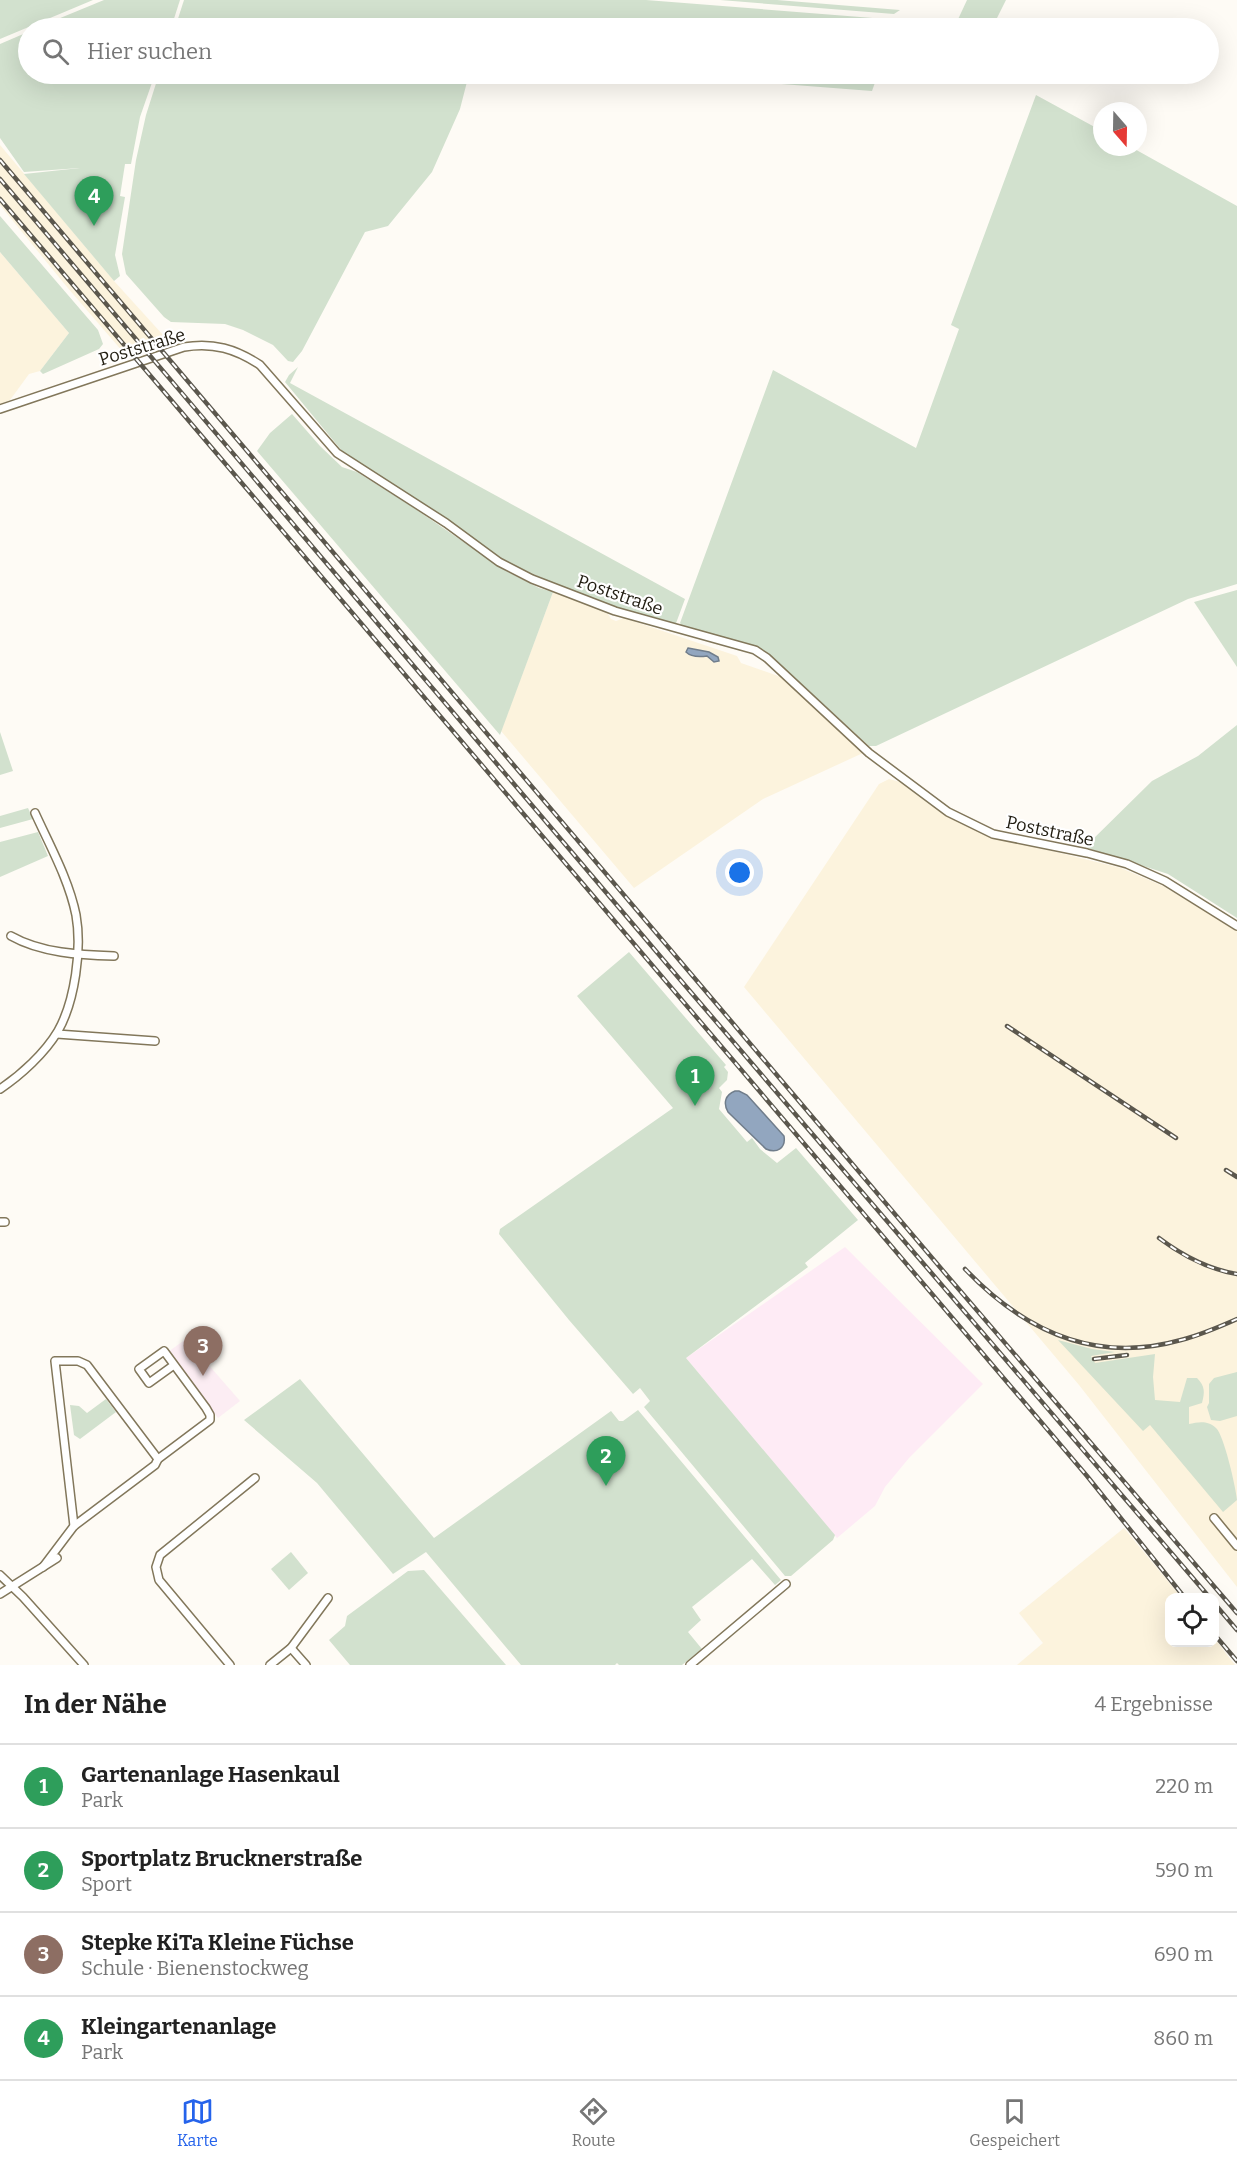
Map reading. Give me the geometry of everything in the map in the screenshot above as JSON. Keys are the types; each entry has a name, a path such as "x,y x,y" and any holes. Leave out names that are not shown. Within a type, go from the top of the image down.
{"street":[{"name":"Poststraße","path":"0,409 184,347 207,345 231,349 260,365 338,453 446,523 499,562 532,579 615,611 755,650 767,658 869,753 948,812 993,834 1087,853 1127,864 1165,881 1237,926"},
{"path":"0,1089 25,1071 57,1034 75,976 78,934 72,903 35,813"},
{"path":"11,936 22,942 76,955 114,956"},
{"path":"57,1034 155,1041"},
{"path":"44,1567 74,1526 210,1420 210,1414 164,1351 140,1369 149,1383 174,1365"},
{"path":"74,1526 55,1361 78,1361 87,1365 158,1459"},
{"path":"230,1665 157,1577 156,1567 160,1555 255,1478"},
{"path":"1214,1518 1237,1546"},
{"path":"0,1594 57,1558"},
{"path":"0,1575 23,1597 84,1665"},
{"path":"690,1665 786,1584"},
{"path":"270,1665 291,1648 328,1598"},
{"path":"291,1648 306,1665"}],"shaded area":[{"path":"0,145 114,281 163,335 123,352 67,287 0,205"},
{"path":"0,252 69,333 40,371 29,374 10,400 0,404"},
{"path":"553,592 607,612 611,619 616,621 624,618 737,656 741,663 781,677 863,753 763,799 634,888 501,731","holes":["692,648 713,654 719,661 716,663 707,656 700,657 687,653"]},
{"path":"889,779 900,782 940,812 982,834 1121,868 1163,886 1237,930 1237,1587 1079,1385 744,987 879,784"},
{"path":"845,1247 983,1384 909,1458 885,1487 875,1506 837,1538 686,1358"},
{"path":"186,1339 240,1401 218,1418 168,1352"},
{"path":"1124,1528 1178,1593 1165,1593 1165,1647 1219,1647 1219,1644 1235,1665 1017,1665 1043,1643 1019,1613"}],"green space":[{"path":"0,0 93,0 50,18 18,18 18,31 0,39"},
{"path":"104,0 180,0 174,18 60,18"},
{"path":"184,0 646,0 873,18 178,18"},
{"path":"720,0 777,0 900,10 894,14"},
{"path":"967,0 1006,0 997,18 959,18"},
{"path":"18,36 18,84 152,84 140,117 131,164 125,164 120,196 125,197 115,255 120,276 114,281 24,174 80,168 24,172 0,138 0,44"},
{"path":"156,84 466,84 460,109 432,172 388,226 365,232 302,351 293,362 288,361 273,345 225,324 171,322 126,274 122,254 136,160"},
{"path":"780,84 874,84 872,91"},
{"path":"1036,95 1093,126 1093,156 1147,156 1237,206 1237,584 1188,599 876,746 869,746 770,655 755,646 683,628 680,623 773,370 916,448 959,329 951,325"},
{"path":"0,216 98,330 103,344 99,349 43,374 40,371 69,333 0,252"},
{"path":"298,367 290,383 685,599 675,626 555,584 505,561 442,516 342,451 285,382"},
{"path":"292,414 342,467 357,472 411,506 506,571 539,588 553,592 500,735 257,451 270,433"},
{"path":"1237,590 1237,667 1194,602"},
{"path":"1237,725 1237,918 1168,874 1085,847 1152,781 1198,756"},
{"path":"0,732 13,771 0,775"},
{"path":"28,808 33,819 0,828 0,816"},
{"path":"38,832 48,856 0,877 0,842"},
{"path":"629,952 726,1065 724,1067 728,1072 727,1080 719,1088 722,1092 719,1109 747,1142 752,1138 760,1149 777,1163 796,1148 858,1220 805,1263 808,1267 686,1358 835,1535 833,1540 791,1576 785,1576 644,1407 650,1401 640,1388 633,1394 499,1234 500,1229 673,1108 577,996"},
{"path":"1058,1340 1092,1349 1115,1352 1091,1356 1095,1363 1155,1354 1153,1377 1155,1400 1180,1402 1187,1378 1197,1378 1204,1389 1204,1396 1202,1403 1189,1407 1189,1424 1206,1423 1216,1428 1223,1441 1237,1500 1223,1512 1150,1425 1143,1431"},
{"path":"1237,1372 1237,1416 1220,1421 1211,1420 1207,1407 1209,1384 1214,1378"},
{"path":"300,1379 434,1538 611,1411 619,1421 623,1421 638,1410 781,1580 775,1585 752,1559 692,1607 701,1620 688,1632 702,1649 682,1665 619,1665 617,1663 615,1665 521,1665 426,1552 393,1574 317,1483 244,1420"},
{"path":"106,1399 116,1412 80,1439 74,1435 70,1405 79,1406 87,1413"},
{"path":"291,1552 308,1573 289,1590 271,1569"},
{"path":"424,1570 506,1665 350,1665 329,1640 345,1626 347,1616 408,1571"}],"water":[{"path":"688,648 709,652 718,657 719,661 714,662 707,656 690,655 686,652"},
{"path":"735,1091 747,1095 784,1136 784,1144 780,1149 774,1151 766,1149 728,1112 726,1100"}],"railway":[{"path":"0,160 950,1279 1237,1613"},
{"path":"0,179 683,983 1206,1593"},
{"path":"0,199 1087,1476 1181,1593"},
{"path":"1007,1026 1176,1138"},
{"path":"1226,1170 1237,1177"},
{"path":"1159,1238 1196,1261 1237,1274"},
{"path":"965,1269 1012,1310 1037,1325 1063,1337 1091,1344 1120,1348 1150,1346 1188,1338 1237,1319"},
{"path":"1094,1359 1127,1355"},
{"path":"1219,1609 1237,1630"},
{"path":"1219,1640 1237,1661"}],"place":[{"name":"Kleingartenanlage","path":"94,226"},
{"name":"Gartenanlage Hasenkaul","path":"695,1106"},
{"name":"Stepke KiTa Kleine Füchse","path":"203,1376"},
{"name":"Sportplatz Brucknerstraße","path":"606,1486"}]}
